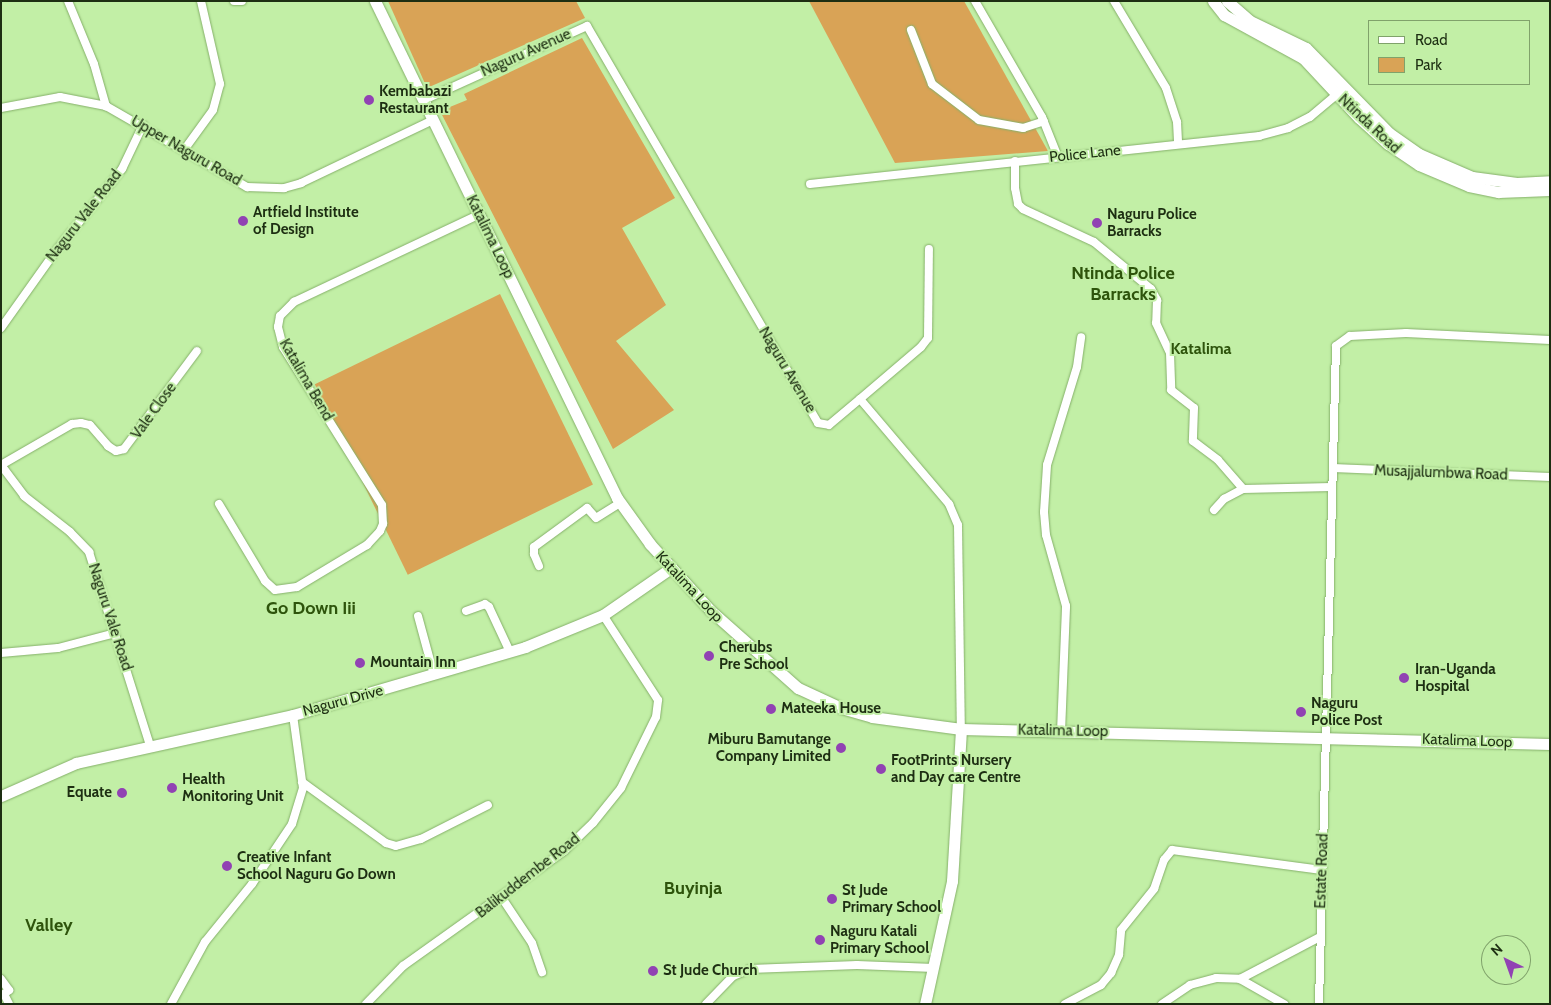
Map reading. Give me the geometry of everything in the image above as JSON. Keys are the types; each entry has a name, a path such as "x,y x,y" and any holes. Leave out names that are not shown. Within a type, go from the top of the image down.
{"street":[{"path":"68,1 94,64 106,106"},
{"path":"184,150 216,106 220,84 201,1"},
{"path":"234,1 242,1"},
{"name":"Katalima Loop","path":"375,1 620,503 671,568 746,645 798,688 842,708 872,717 961,729 1550,744"},
{"path":"975,1 1044,121 1058,157"},
{"path":"1114,1 1166,88 1177,122 1178,144"},
{"name":"Ntinda Road","path":"1213,1 1224,14 1303,58 1401,144 1439,164 1472,177 1499,182 1550,181"},
{"name":"Ntinda Road","path":"1227,1 1250,21 1306,48 1388,144 1418,166 1469,186 1498,192 1550,190"},
{"name":"Naguru Avenue","path":"424,100 587,26 818,423 829,425 860,399"},
{"path":"911,30 932,84 979,120 1023,128 1044,121"},
{"name":"Police Lane","path":"810,184 1259,136 1288,128 1310,117 1341,91"},
{"name":"Upper Naguru Road","path":"1,108 60,97 106,106 143,125 247,187 284,188 301,183 433,120"},
{"name":"Naguru Vale Road","path":"1,328 55,252 122,170 143,125"},
{"path":"1015,161 1015,188 1018,204 1022,209 1094,242 1152,289 1157,300 1156,323 1170,353 1171,390 1194,408 1193,441 1218,460 1243,489"},
{"name":"Katalima Bend","path":"219,504 265,581 276,590 297,587 367,545 380,531 384,514 382,506 283,347 278,327 280,316 294,302 478,215"},
{"path":"925,1004 952,881 961,729 961,627 956,517 949,504 860,399 921,347 928,338 928,249"},
{"name":"Estate Road","path":"1319,1004 1332,487 1336,353 1338,344 1345,338 1406,333 1550,340"},
{"path":"1061,732 1066,606 1046,535 1044,512 1047,465 1077,366 1081,337"},
{"name":"Vale Close","path":"1,465 72,424 90,425 108,446 116,451 124,450 197,351"},
{"name":"Naguru Vale Road","path":"1,465 24,496 70,532 89,552 150,744"},
{"name":"Musajjalumbwa Road","path":"1333,468 1550,477"},
{"path":"1214,510 1224,499 1243,489 1332,487"},
{"path":"539,566 534,554 534,546 586,508 596,518 620,503"},
{"name":"Naguru Drive","path":"1,796 76,763 150,744 293,715 510,652 573,630 603,615 671,568"},
{"path":"466,611 485,604 490,607 510,652"},
{"name":"Balikuddembe Road","path":"366,1004 403,966 502,898 564,851 608,806 621,788 656,716 658,708 655,692 603,615"},
{"path":"418,616 434,675"},
{"path":"1,653 58,648 115,633"},
{"path":"172,1004 205,942 252,884 292,824 301,800 302,782 293,715"},
{"path":"302,782 386,843 396,846 421,839 488,805"},
{"path":"1065,1004 1101,985 1111,973 1119,955 1121,930 1154,889 1164,860 1172,850 1322,870"},
{"path":"502,898 535,949 542,972"},
{"path":"1162,1004 1203,981 1240,979 1320,936"},
{"path":"706,1004 733,976 750,969 857,965 934,968"},
{"path":"1,979 9,990 4,994 9,1004"},
{"path":"1240,979 1284,1004"}],"green space":[{"path":"388,1 576,1 585,18 427,88"},
{"path":"809,1 964,1 1048,151 895,163"},
{"path":"582,38 675,198 622,228 666,305 616,341 674,410 613,449 440,111 467,100 464,94"},
{"path":"500,294 593,485 408,575 315,384"}],"place":[{"name":"Kembabazi Restaurant","path":"369,100"},
{"name":"Artfield Institute of Design","path":"243,221"},
{"name":"Naguru Police Barracks","path":"1097,223"},
{"name":"Cherubs Pre School","path":"709,656"},
{"name":"Mountain Inn","path":"360,663"},
{"name":"Iran-Uganda Hospital","path":"1404,678"},
{"name":"Mateeka House","path":"771,709"},
{"name":"Naguru Police Post","path":"1301,712"},
{"name":"Miburu Bamutange Company Limited","path":"841,748"},
{"name":"FootPrints Nursery and Day care Centre","path":"881,769"},
{"name":"Health Monitoring Unit","path":"172,788"},
{"name":"Equate","path":"122,793"},
{"name":"Creative Infant School Naguru Go Down","path":"227,866"},
{"name":"St Jude Primary School","path":"832,899"},
{"name":"Naguru Katali Primary School","path":"820,940"},
{"name":"St Jude Church","path":"653,971"}],"district":[{"name":"Ntinda Police Barracks","path":"1123,284"},
{"name":"Katalima","path":"1201,349"},
{"name":"Go Down Iii","path":"311,608"},
{"name":"Buyinja","path":"693,888"},
{"name":"Valley","path":"49,925"}]}
